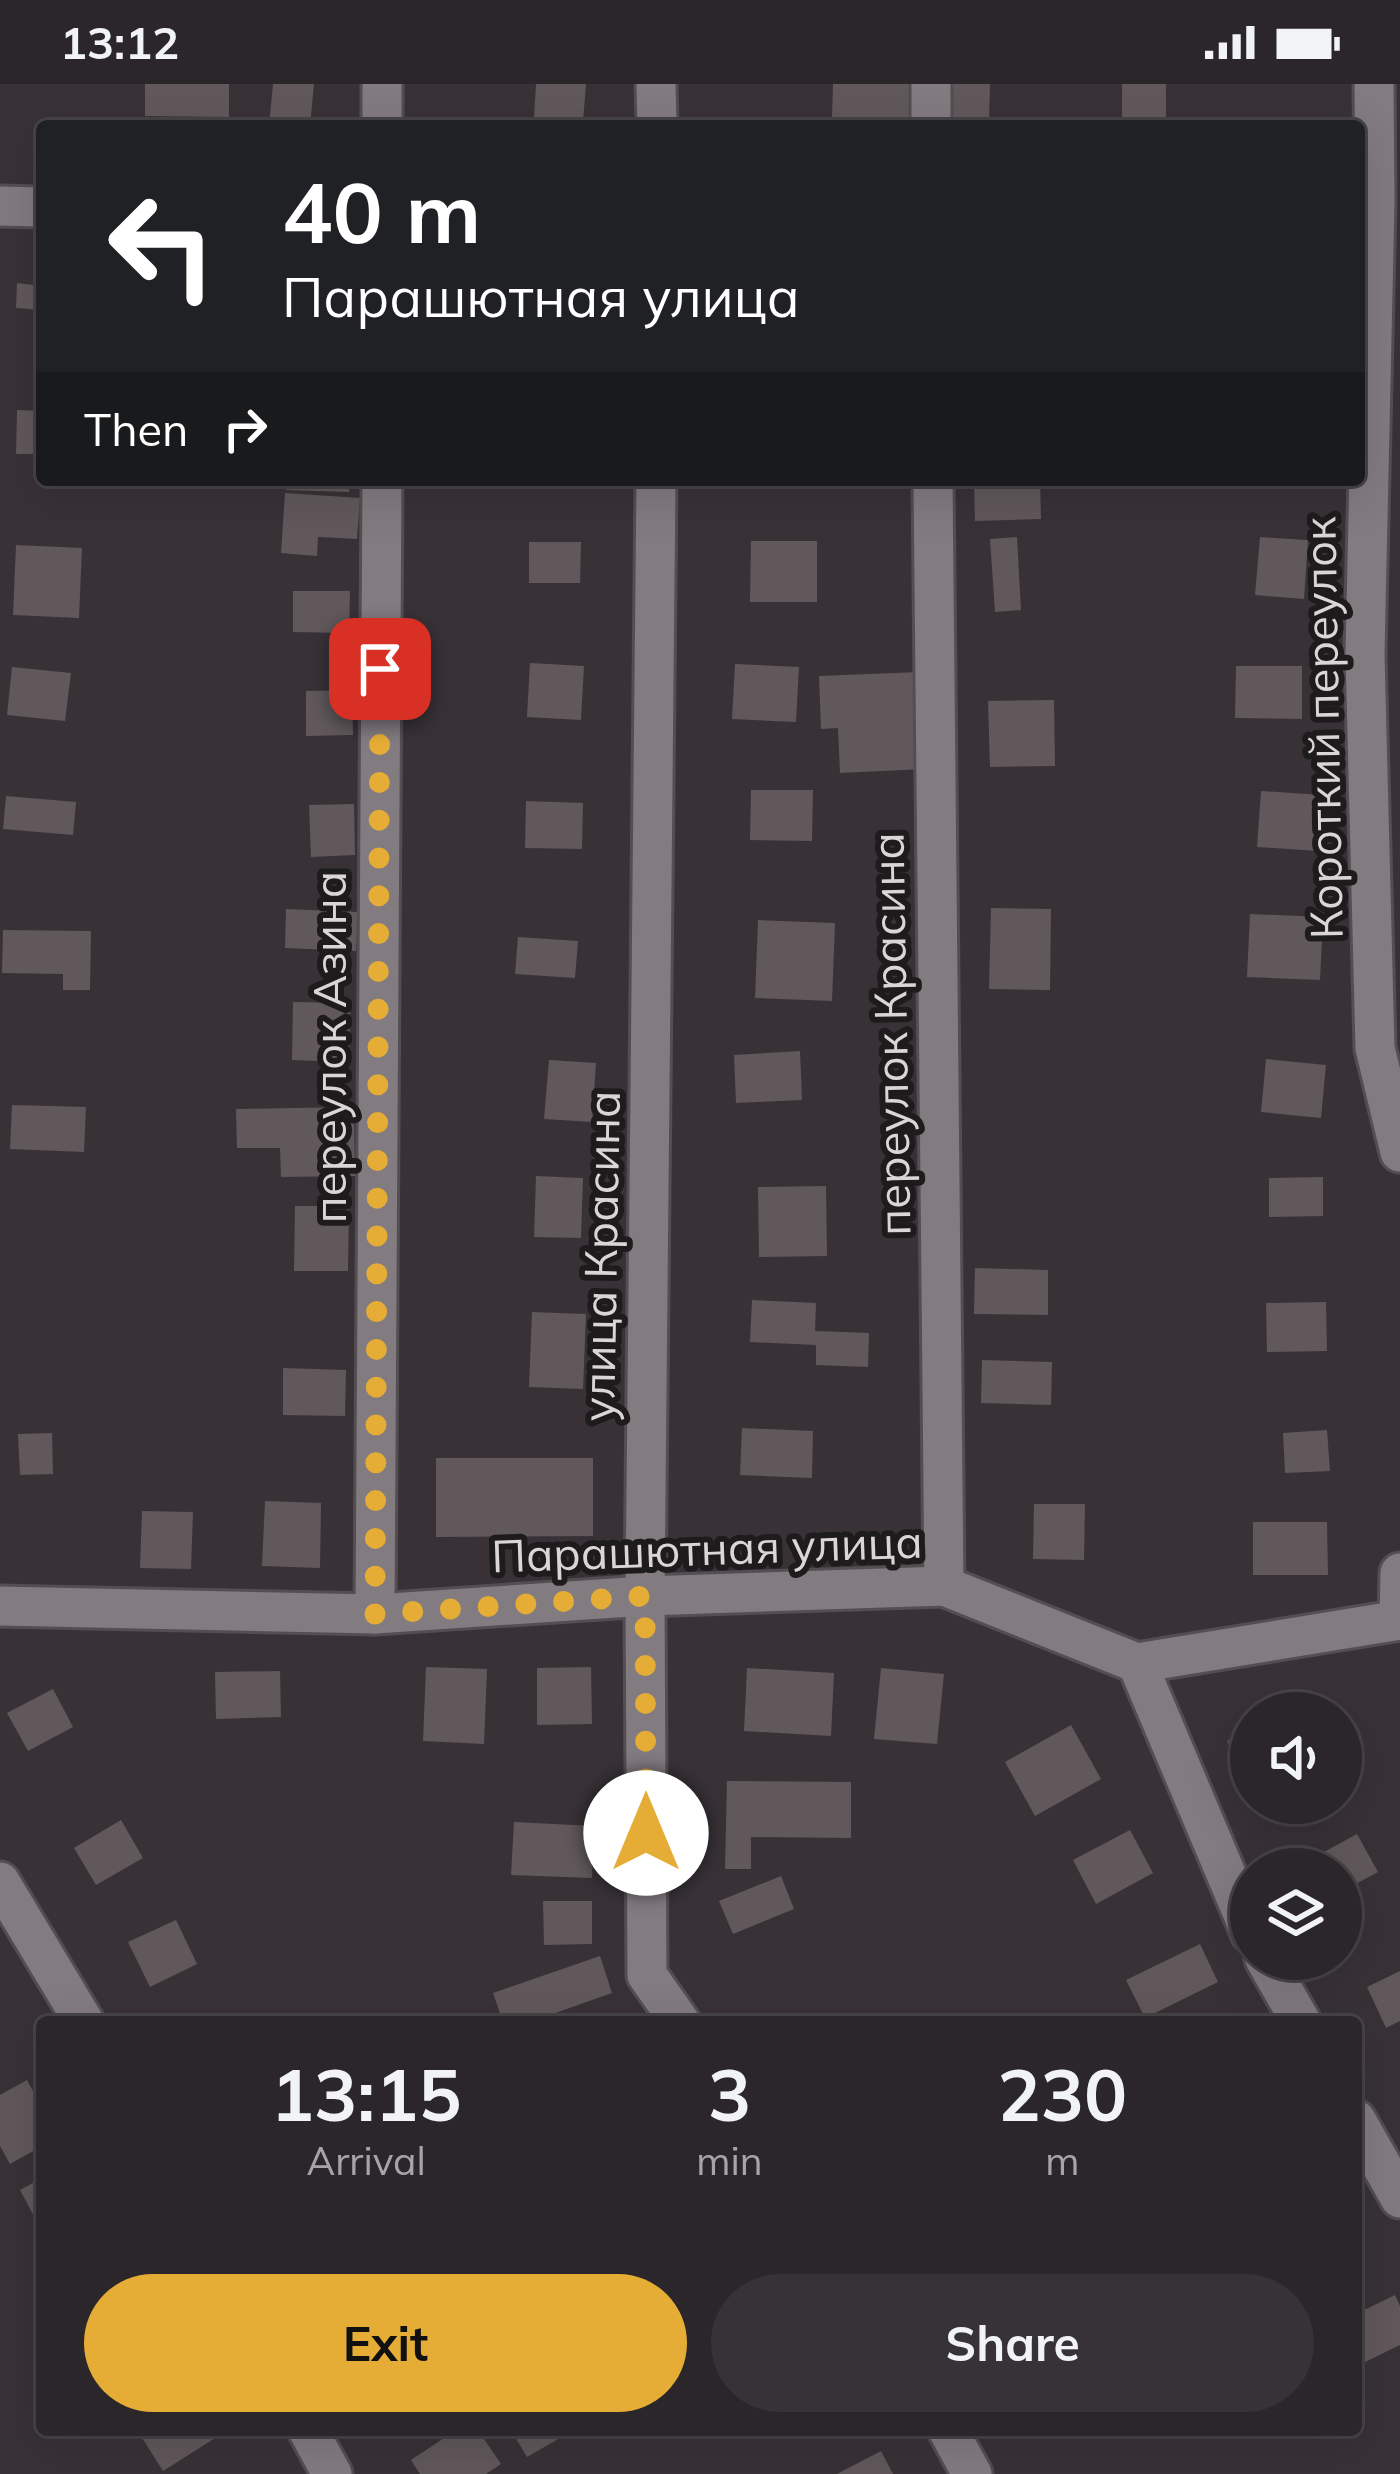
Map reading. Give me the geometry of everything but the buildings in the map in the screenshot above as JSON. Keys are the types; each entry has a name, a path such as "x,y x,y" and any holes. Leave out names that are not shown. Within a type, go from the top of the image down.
{"street":[{"path":"382,84 382,120"},
{"path":"656,84 657,120"},
{"path":"931,84 931,120"},
{"name":"Короткий переулок","path":"1374,84 1378,201 1365,654 1375,1048 1400,1151"},
{"path":"0,206 36,207"},
{"name":"переулок Азина","path":"375,1614 382,486"},
{"name":"улица Красина","path":"656,486 645,1596 647,1975 676,2016"},
{"name":"переулок Красина","path":"934,486 944,1586"},
{"path":"1230,1883 1138,1663 1399,1620 1400,1573"},
{"name":"Парашютная улица","path":"0,1606 375,1614 645,1596 944,1586 1138,1663"},
{"path":"0,1882 81,2016"},
{"path":"1277,1980 1298,2016"},
{"path":"1362,2131 1400,2198"},
{"path":"311,2436 332,2474"},
{"path":"951,2436 972,2474"}],"route":[{"path":"380,669 375,1614 645,1596 646,1833"}]}
